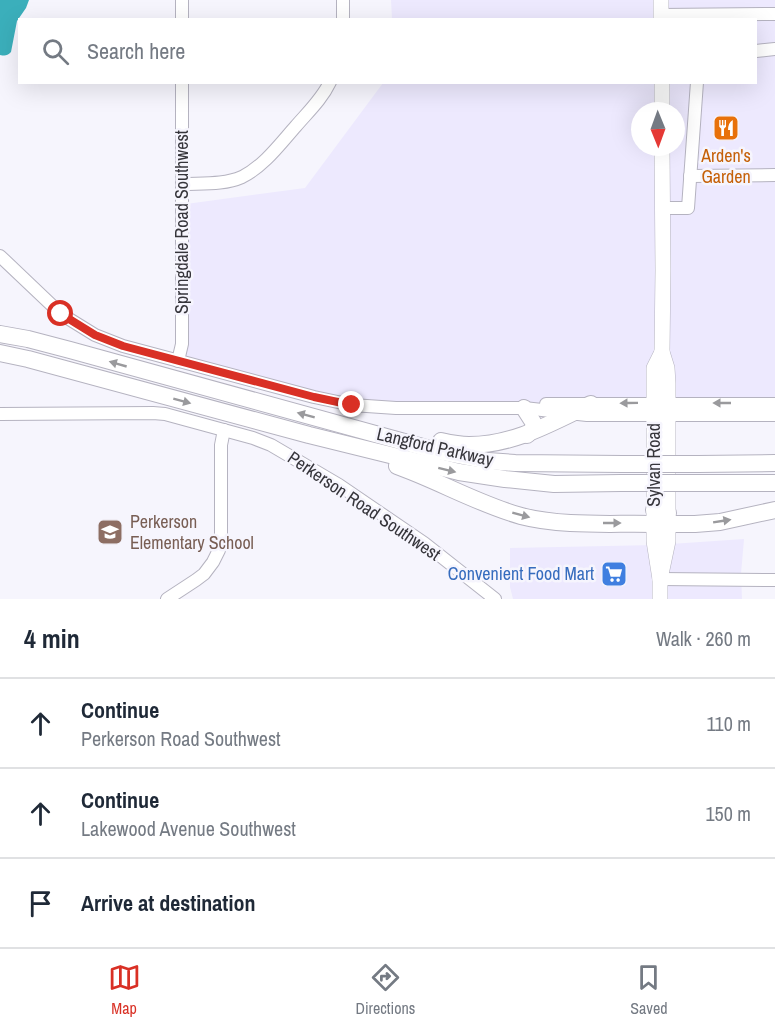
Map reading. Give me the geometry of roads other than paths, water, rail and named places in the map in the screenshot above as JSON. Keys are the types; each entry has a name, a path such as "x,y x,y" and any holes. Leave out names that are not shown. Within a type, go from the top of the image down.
{"highway":[{"path":"0,323 28,339"},
{"name":"Langford Parkway","path":"0,333 437,451 489,461 543,464 775,463"},
{"name":"Langford Parkway","path":"0,353 309,435 459,472 505,480 554,484 775,483"},
{"path":"0,362 45,365"},
{"path":"363,430 468,445 499,443 527,435 591,404"},
{"path":"524,408 534,428 527,435"},
{"path":"309,435 407,470 489,505 545,521 570,523 661,518 695,524 720,522 775,510"}],"main road":[{"path":"662,84 662,102"},
{"name":"Sylvan Road","path":"660,599 660,579 668,541 661,518 661,409 654,368 662,352 662,156"}],"street":[{"path":"182,0 182,18"},
{"path":"343,0 343,18"},
{"path":"661,11 775,14"},
{"path":"757,51 775,49"},
{"name":"Springdale Road Southwest","path":"178,361 182,344 182,84"},
{"path":"182,184 226,182 241,178 255,170 319,99 329,84"},
{"path":"663,208 688,208 697,84"},
{"path":"690,176 775,175"},
{"path":"0,256 61,314 95,335 123,346 178,361 352,405 396,408 524,408 587,415 775,404"},
{"path":"524,408 538,404 591,404 775,415"},
{"name":"Perkerson Road Southwest","path":"0,414 165,414 253,438 271,445 339,485 424,543 495,599"},
{"path":"173,597 204,573 219,550 221,445 224,430"},
{"path":"660,579 775,580"}],"water":[{"path":"0,0 29,0 18,18 11,52 5,56 0,55"}],"place":[{"name":"Arden's Garden","path":"726,128"},
{"name":"Perkerson Elementary School","path":"110,532"},
{"name":"Convenient Food Mart","path":"614,574"}]}
